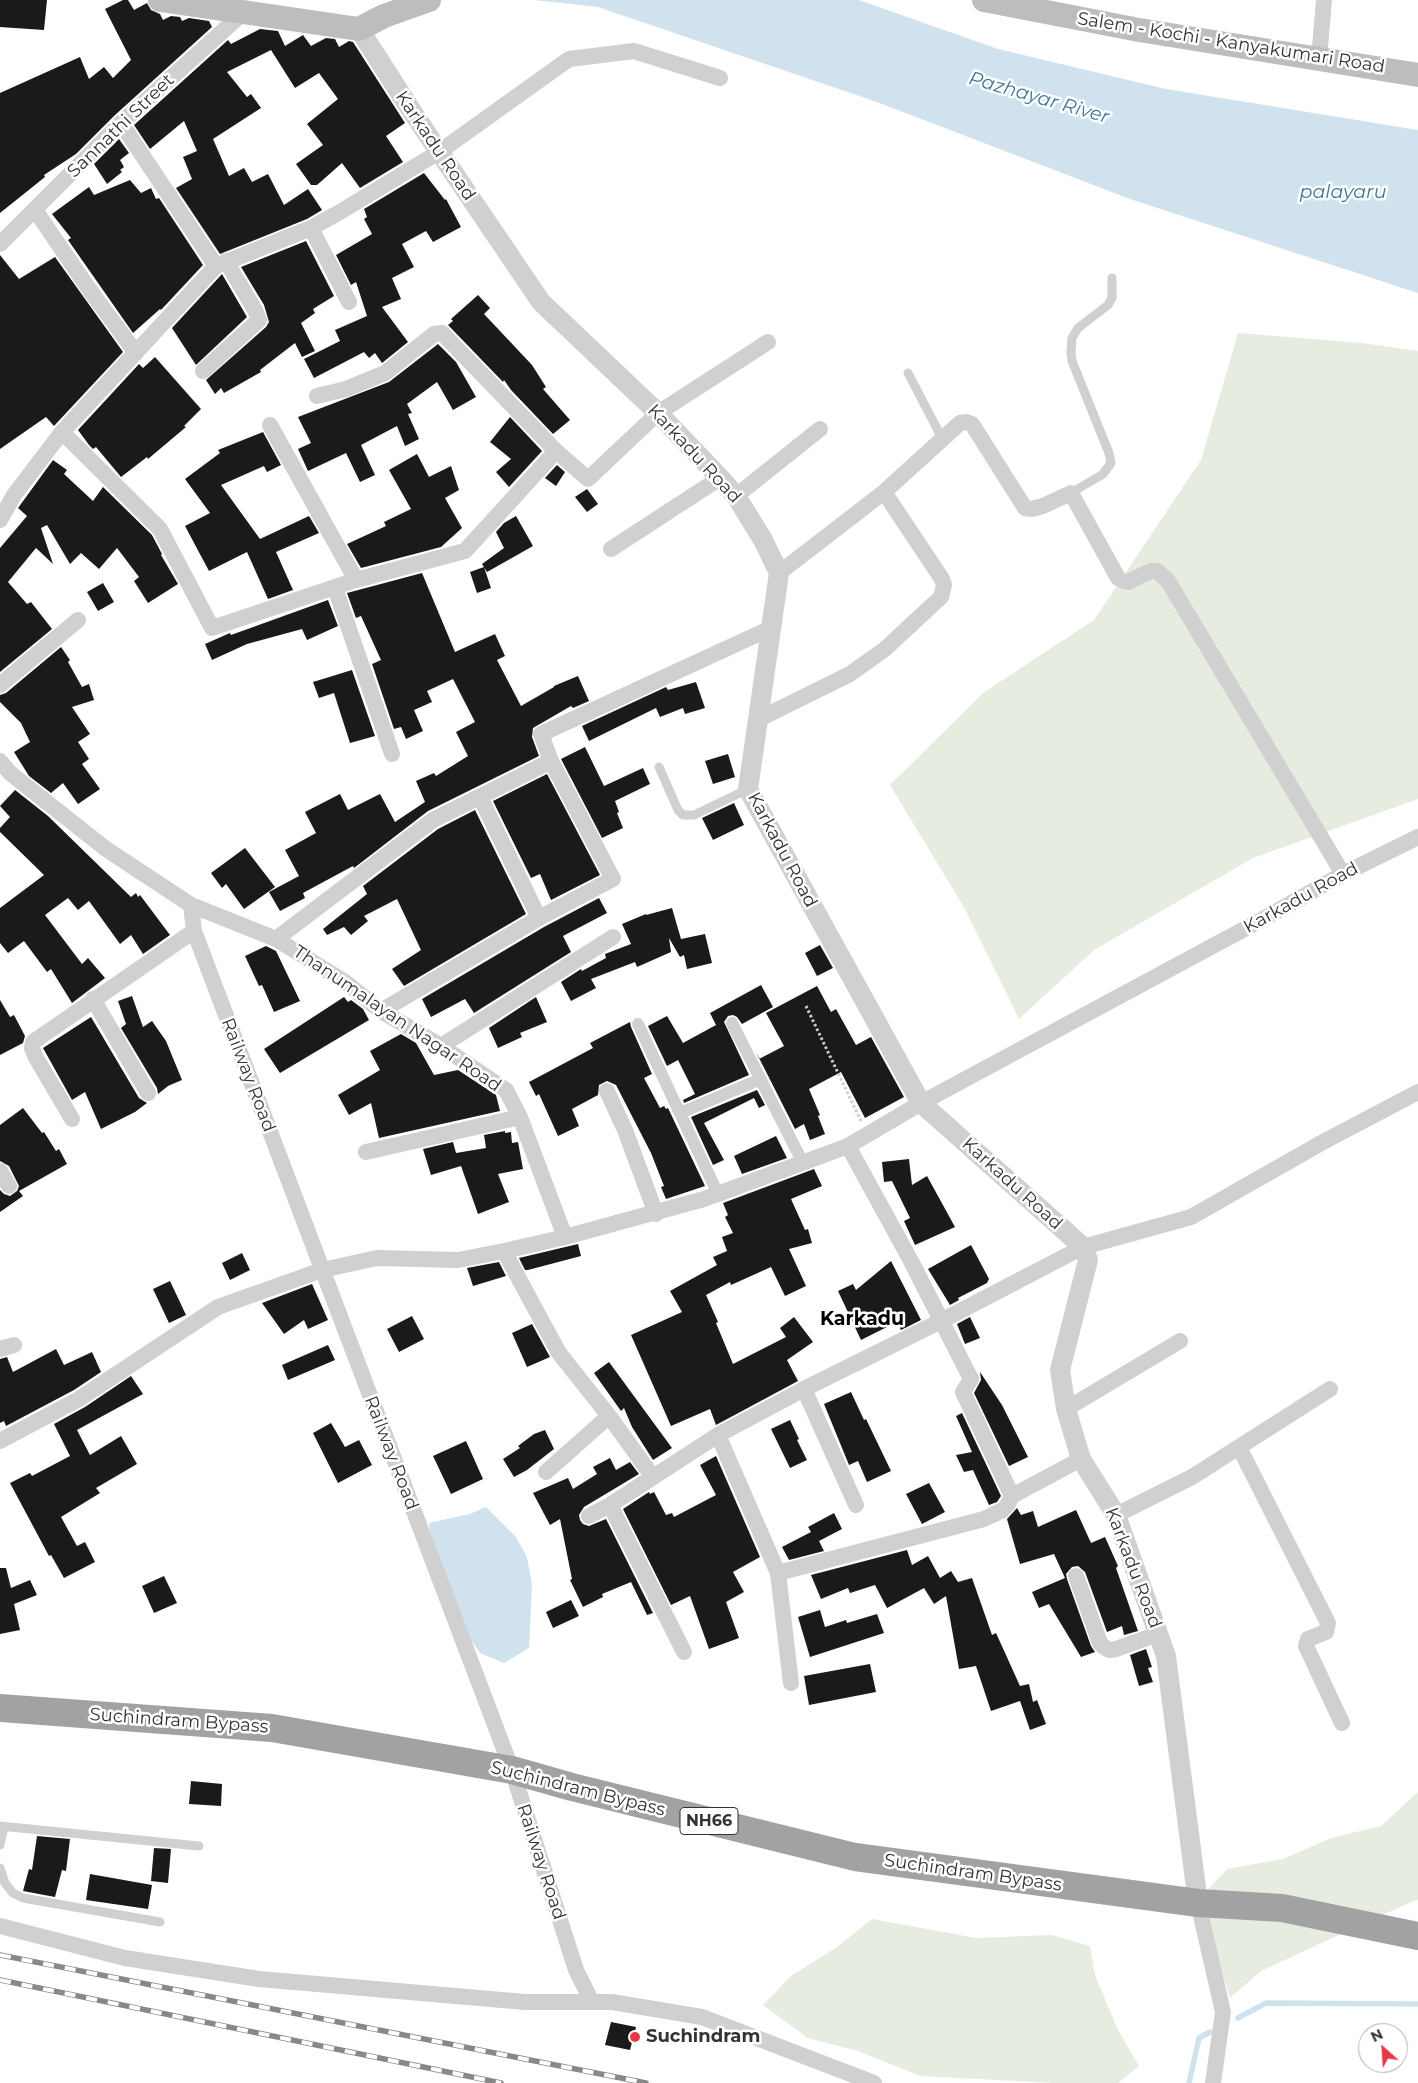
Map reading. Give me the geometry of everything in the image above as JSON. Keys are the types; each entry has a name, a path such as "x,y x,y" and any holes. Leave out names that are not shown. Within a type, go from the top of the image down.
{"highway":[{"name":"Suchindram Bypass","path":"0,1708 272,1728 512,1770 572,1787 854,1857 1198,1903 1282,1908 1418,1936"}],"main road":[{"path":"160,0 245,11 359,30 387,8 426,1"},
{"name":"Salem - Kochi - Kanyakumari Road","path":"984,0 1035,5 1139,30 1418,76"}],"street":[{"path":"1319,59 1324,0"},
{"name":"Sannathi Street","path":"0,244 121,123 245,11"},
{"name":"Karkadu Road","path":"359,30 541,302 658,413 720,478 736,496 763,540 778,573 775,606 769,629 748,788 921,1103 1083,1247 1088,1260 1060,1370 1066,1409 1081,1459 1116,1515 1166,1656 1198,1903 1223,2012 1213,2083"},
{"path":"0,520 14,495 62,432 221,264 311,228 439,152 569,59 634,51 720,78"},
{"path":"121,123 255,310 259,320 203,371"},
{"path":"35,210 136,353"},
{"path":"311,228 349,302"},
{"path":"317,396 346,389 385,372 434,334 442,332 556,451 588,479 658,413 768,342"},
{"path":"778,573 884,492 960,423 972,424 1025,508 1032,509 1043,506 1071,493 1118,578 1128,582 1151,571 1157,571 1168,581 1343,874"},
{"path":"270,424 356,580"},
{"path":"736,496 820,430"},
{"path":"62,432 160,529 212,628 356,580 465,551 556,451"},
{"path":"611,549 720,478"},
{"path":"757,720 850,674 885,649 941,597 944,585 942,579 884,492"},
{"path":"335,588 392,754"},
{"path":"0,685 78,620"},
{"path":"381,1011 539,918 613,878 551,761 541,734 769,629"},
{"path":"276,939 433,820 551,761"},
{"name":"Thanumalayan Nagar Road","path":"3,772 106,849 191,905 276,939 345,982 381,1011 441,1046 506,1090 520,1117 565,1237"},
{"path":"480,797 539,918"},
{"name":"Karkadu Road","path":"921,1103 1343,874 1418,837"},
{"name":"Railway Road","path":"191,905 194,931 512,1770 576,1970 592,2002"},
{"path":"72,1119 35,1056 32,1048 33,1042 194,931"},
{"path":"441,1046 612,937"},
{"path":"93,999 148,1094"},
{"path":"732,1023 803,1163"},
{"path":"638,1024 718,1194"},
{"path":"680,1113 761,1079"},
{"path":"607,1091 625,1130 656,1214"},
{"path":"589,1516 610,1505 718,1435 804,1389 941,1321 1083,1247 1191,1217 1323,1142 1418,1092"},
{"path":"0,1442 79,1399 218,1307 322,1270 377,1258 458,1260 504,1252 656,1214 718,1194 848,1146 921,1103"},
{"path":"366,1152 520,1117"},
{"path":"848,1146 911,1261 971,1379 963,1392 1012,1496"},
{"path":"0,1171 9,1186"},
{"path":"504,1252 559,1353 609,1416 653,1477"},
{"path":"1066,1409 1180,1341"},
{"path":"804,1389 856,1506"},
{"path":"1116,1515 1192,1477 1330,1389"},
{"path":"546,1472 609,1416"},
{"path":"718,1435 778,1573 791,1683"},
{"path":"1239,1447 1328,1623 1326,1632 1308,1639 1306,1646 1342,1724"},
{"path":"778,1573 984,1519 1003,1510 1012,1496 1081,1459"},
{"path":"610,1505 684,1652"},
{"path":"1076,1576 1100,1643 1104,1647 1109,1650 1116,1649 1158,1634"},
{"path":"0,1926 125,1958 259,1979 525,2002 612,2002 702,2017 874,2083"}],"lane":[{"path":"1071,493 1103,474 1111,463 1109,453 1072,361 1071,353 1072,338 1078,328 1108,305 1112,298 1112,278"},
{"path":"908,373 943,440"},
{"path":"659,767 678,810 683,815 694,815 748,788"},
{"path":"0,1845 2,1826 200,1846"},
{"path":"0,1868 5,1883 13,1893 23,1898 160,1922"}],"path":[{"path":"806,1006 868,1135"}],"shaded area":[{"path":"1238,333 1362,343 1418,351 1418,799 1253,858 1094,950 1019,1019 965,909 890,785 983,693 1094,620 1201,460"},
{"path":"1418,1792 1418,1900 1261,1971 1230,1998 1199,1899 1227,1869 1283,1859 1331,1838 1381,1826"},
{"path":"872,1919 976,1938 1052,1935 1090,1946 1095,1975 1117,2028 1139,2066 1118,2083 1055,2083 920,2076 858,2051 808,2038 763,2005 791,1976 837,1947"}],"water":[{"name":"palayaru","path":"534,0 859,0 998,49 1166,89 1418,130 1418,293 1130,199 877,102 598,7"},
{"path":"486,1507 516,1537 527,1557 532,1584 529,1648 504,1663 480,1653 456,1619 434,1563 429,1523 470,1514"}],"building":[{"path":"0,0 47,0 44,30 0,27"},
{"path":"123,0 128,0 134,10 147,3 151,10 160,14 163,20 171,16 180,17 182,21 189,18 209,21 212,27 114,116 76,154 44,175 45,177 0,213 0,93 80,57 89,79 104,67 113,78 131,60 105,9"},
{"path":"260,29 278,31 285,46 303,35 311,46 326,38 335,39 339,47 349,41 353,42 405,123 386,136 403,162 360,188 342,163 317,185 311,185 296,164 323,145 307,124 338,99 319,73 295,88 271,50 227,72 247,97 251,94 261,108 213,139 229,176 244,168 252,182 268,174 284,205 308,189 322,210 307,219 220,254 176,188 192,179 183,157 197,151 184,121 150,149 134,125 228,40 231,44"},
{"path":"119,139 129,153 120,160 124,167 120,170 122,172 107,184 94,164"},
{"path":"424,173 446,199 461,227 433,242 426,231 402,244 414,267 392,278 401,299 382,307 408,342 382,363 375,353 369,358 364,352 314,378 304,359 340,341 335,330 367,316 356,282 351,285 336,255 372,234 364,219 367,217 364,209"},
{"path":"130,180 141,193 151,188 156,199 159,198 203,265 161,310 133,333 68,240 71,238 52,214 89,187 94,195"},
{"path":"306,241 334,296 313,309 315,313 301,323 315,351 302,357 295,343 260,370 261,372 224,393 221,388 215,394 206,380 266,327 269,322 264,305 241,267"},
{"path":"0,255 19,279 55,257 123,352 54,426 46,417 0,449"},
{"path":"222,274 247,317 196,365 172,328"},
{"path":"478,295 490,308 484,314 532,365 546,387 543,389 570,420 553,434 511,390 504,380 503,382 448,325 453,321 451,319"},
{"path":"438,344 456,362 476,397 453,410 437,382 407,404 412,413 408,414 419,439 405,446 397,426 361,445 375,475 360,482 346,453 308,471 298,449 311,443 298,417 389,382"},
{"path":"155,357 201,409 184,426 186,427 148,459 147,457 121,477 96,447 93,449 89,445 78,430 139,364 143,368"},
{"path":"510,417 542,451 509,487 496,472 511,459 490,442"},
{"path":"263,432 281,465 267,472 264,466 221,485 260,539 309,516 319,533 276,552 293,590 268,599 247,552 209,571 185,526 210,513 185,479 220,453 218,450"},
{"path":"417,454 429,477 451,466 459,490 445,498 462,528 441,547 361,568 347,544 386,526 384,522 411,509 389,470"},
{"path":"53,460 67,470 64,474 93,501 103,487 152,535 178,584 148,603 134,581 139,577 117,548 99,569 81,553 70,564 47,525 41,528 53,564 36,548 8,582 27,604 31,602 52,629 0,672 0,548 27,516 18,508"},
{"path":"557,465 565,472 556,486 545,478"},
{"path":"587,489 598,504 587,512 575,497"},
{"path":"516,516 533,546 487,572 482,564 504,548 496,532 504,523"},
{"path":"484,567 491,588 477,593 470,572"},
{"path":"422,573 455,652 495,634 505,656 497,660 521,706 554,686 578,676 589,701 573,708 571,706 533,728 532,737 539,756 428,811 354,868 353,866 303,893 305,898 280,911 269,892 299,876 285,850 316,833 305,812 340,794 348,810 380,794 395,822 425,802 416,781 434,773 436,776 468,756 456,732 475,722 453,679 427,691 432,702 414,710 423,731 406,739 401,727 394,729 372,664 381,660 361,616 356,618 347,593"},
{"path":"103,583 114,602 98,611 87,592"},
{"path":"328,600 338,626 307,640 302,629 247,644 212,660 205,644 230,633 231,635"},
{"path":"61,647 70,660 68,662 82,687 89,684 94,700 72,707 90,734 78,742 89,759 82,764 100,789 78,804 63,783 51,793 29,776 14,752 30,742 21,723 0,702 0,695 6,693"},
{"path":"352,670 375,736 350,743 334,693 319,698 313,682"},
{"path":"696,682 705,708 685,714 683,708 660,717 656,708 589,741 582,726 666,687 668,690"},
{"path":"585,747 604,786 643,768 650,784 615,801 623,828 602,838 561,759"},
{"path":"728,754 735,777 713,784 705,761"},
{"path":"547,774 600,875 551,900 540,874 531,878 493,801"},
{"path":"15,790 48,816 131,897 136,893 138,897 140,895 170,935 143,954 131,935 120,944 89,901 78,910 68,898 45,915 82,964 88,958 105,978 72,1003 51,969 47,972 24,941 8,953 0,943 0,908 44,875 0,832 0,828 10,817 0,806"},
{"path":"734,803 744,825 713,840 702,818"},
{"path":"475,810 526,914 404,986 392,969 421,950 397,899 364,916 368,921 351,935 344,927 327,935 323,929 367,894 363,886 438,829"},
{"path":"245,848 275,887 244,909 226,884 222,888 211,873"},
{"path":"599,898 607,913 563,936 571,952 474,1013 465,999 431,1017 422,999 544,927"},
{"path":"672,908 681,939 705,934 712,963 687,969 684,955 680,957 669,938 671,952 637,967 635,962 591,979 596,988 571,1001 561,982 581,969 582,971 606,958 605,954 631,944 622,924 646,914"},
{"path":"820,945 833,968 817,976 805,953"},
{"path":"266,946 276,951 300,1001 274,1012 262,985 259,986 245,956"},
{"path":"761,985 773,1007 742,1024 733,1015 728,1016 724,1022 749,1075 684,1103 683,1100 695,1094 678,1060 667,1066 648,1026 667,1016 683,1043 716,1025 710,1013"},
{"path":"817,986 831,1012 836,1009 856,1045 871,1037 904,1097 865,1118 841,1072 809,1089 820,1115 818,1116 825,1134 810,1140 804,1124 795,1129 759,1059 784,1046 766,1013"},
{"path":"132,996 143,1027 152,1021 166,1041 182,1080 168,1086 158,1094 157,1088 121,1028 126,1024 118,1001"},
{"path":"344,997 348,1002 351,1000 363,1009 369,1020 280,1073 264,1049"},
{"path":"536,997 547,1022 520,1033 522,1037 498,1048 489,1028"},
{"path":"0,1000 10,1017 14,1015 25,1036 23,1043 0,1055"},
{"path":"91,1017 139,1098 147,1103 135,1112 101,1129 85,1092 72,1100 43,1048"},
{"path":"630,1022 652,1074 644,1078 660,1108 664,1106 666,1109 668,1108 705,1186 666,1199 661,1187 664,1186 651,1153 616,1085 607,1081 599,1085 598,1095 572,1109 579,1126 558,1136 539,1094 536,1096 529,1082 593,1048 590,1043"},
{"path":"401,1034 416,1043 434,1075 458,1070 496,1095 500,1111 379,1138 371,1103 349,1115 338,1095 380,1070 370,1051"},
{"path":"757,1090 765,1105 759,1108 754,1098 704,1123 724,1160 713,1165 691,1117"},
{"path":"23,1108 42,1133 44,1132 56,1151 59,1149 67,1164 19,1191 23,1196 0,1212 0,1190 10,1196 17,1191 19,1186 9,1166 0,1161 0,1125"},
{"path":"505,1131 505,1133 511,1132 512,1143 518,1142 523,1169 498,1174 509,1202 478,1214 461,1166 431,1175 423,1149 453,1142 456,1153 486,1148 484,1135"},
{"path":"776,1136 787,1158 742,1174 734,1156"},
{"path":"909,1159 912,1185 927,1176 955,1227 915,1245 904,1221 910,1218 892,1181 884,1182 882,1162"},
{"path":"814,1169 822,1186 791,1199 805,1230 808,1229 812,1243 789,1249 806,1286 785,1296 771,1267 731,1285 730,1282 706,1295 733,1364 786,1337 780,1328 794,1317 813,1342 787,1360 798,1381 716,1425 710,1409 671,1426 631,1335 682,1312 670,1291 717,1265 713,1257 727,1251 722,1237 733,1233 725,1217 728,1215 723,1203"},
{"path":"578,1244 581,1256 528,1270 525,1270 519,1258"},
{"path":"971,1245 989,1279 987,1283 958,1298 959,1300 950,1305 928,1269"},
{"path":"242,1253 250,1270 230,1280 222,1263"},
{"path":"891,1261 921,1320 901,1330 897,1322 861,1340 838,1291 853,1284 856,1290"},
{"path":"499,1262 506,1276 473,1286 467,1268"},
{"path":"170,1281 186,1315 169,1323 153,1289"},
{"path":"312,1284 328,1320 308,1329 304,1320 284,1334 262,1303"},
{"path":"412,1316 424,1339 399,1352 387,1329"},
{"path":"970,1317 980,1338 965,1344 957,1324"},
{"path":"532,1324 550,1357 527,1367 512,1333"},
{"path":"328,1345 335,1360 288,1380 282,1365"},
{"path":"56,1349 64,1365 92,1352 101,1372 74,1390 6,1426 4,1421 0,1423 0,1359 7,1357 13,1372"},
{"path":"609,1362 672,1448 653,1460 632,1427 624,1408 621,1411 594,1373"},
{"path":"980,1372 1002,1405 1028,1457 1009,1466 974,1393 981,1380"},
{"path":"131,1376 143,1394 77,1430 90,1455 121,1436 137,1464 96,1488 100,1493 61,1517 77,1546 85,1542 95,1562 64,1578 51,1555 49,1556 10,1483 30,1473 32,1476 70,1456 54,1424 85,1407"},
{"path":"851,1392 891,1471 867,1482 858,1461 849,1465 824,1404"},
{"path":"962,1413 1001,1496 997,1502 989,1505 973,1470 964,1472 956,1455 972,1452 956,1416"},
{"path":"790,1420 807,1460 790,1468 771,1429"},
{"path":"331,1423 345,1447 359,1440 372,1465 338,1483 313,1433"},
{"path":"545,1430 554,1449 527,1470 514,1477 503,1459 520,1448 518,1446 534,1434"},
{"path":"466,1441 483,1479 451,1494 433,1456"},
{"path":"716,1456 760,1557 733,1572 744,1592 726,1602 739,1638 709,1649 690,1596 671,1605 623,1509 649,1492 650,1494 654,1492 666,1515 672,1513 674,1517 716,1495 700,1465"},
{"path":"610,1458 616,1470 630,1462 639,1474 584,1507 579,1515 580,1520 583,1524 589,1526 606,1519 653,1613 647,1615 631,1582 602,1594 603,1597 583,1607 570,1580 572,1579 560,1519 550,1525 533,1493 568,1478 573,1489 597,1474 593,1467"},
{"path":"929,1483 945,1512 922,1524 906,1494"},
{"path":"1017,1508 1021,1515 1033,1511 1038,1527 1076,1510 1091,1543 1105,1537 1118,1566 1116,1568 1138,1631 1124,1635 1122,1626 1107,1632 1085,1572 1078,1566 1072,1567 1066,1574 1067,1579 1091,1646 1095,1652 1081,1657 1049,1604 1039,1608 1032,1592 1065,1578 1054,1554 1020,1564 1007,1519"},
{"path":"834,1513 842,1529 819,1541 824,1551 789,1560 782,1547 811,1532 808,1527"},
{"path":"907,1550 912,1565 928,1556 940,1578 951,1571 958,1582 972,1578 992,1635 996,1633 1020,1686 1029,1684 1033,1702 1037,1700 1046,1724 1030,1730 1020,1701 991,1711 976,1666 959,1669 946,1596 934,1604 924,1588 887,1608 875,1585 850,1593 848,1588 821,1599 811,1575"},
{"path":"0,1568 6,1568 11,1588 30,1580 37,1595 14,1604 20,1630 0,1634"},
{"path":"164,1576 177,1603 154,1613 142,1586"},
{"path":"571,1600 579,1616 553,1628 546,1612"},
{"path":"820,1610 825,1627 846,1620 847,1623 877,1614 884,1633 810,1657 798,1617"},
{"path":"1146,1649 1152,1667 1148,1668 1153,1682 1139,1686 1130,1655"},
{"path":"870,1664 876,1692 809,1705 804,1676"},
{"path":"191,1781 222,1784 221,1806 189,1804"},
{"path":"37,1836 70,1839 66,1871 62,1870 55,1897 23,1891 29,1869 32,1870"},
{"path":"154,1848 171,1849 168,1883 151,1881"},
{"path":"90,1874 152,1885 148,1909 86,1900"},
{"path":"611,2022 636,2027 630,2050 605,2045"}],"waterway":[{"path":"1238,2018 1266,2003 1418,2004"},
{"path":"1189,2083 1199,2038 1210,2032"}],"railway":[{"path":"0,1955 646,2083"},
{"path":"0,1980 501,2083"}],"place":[{"name":"Suchindram","path":"635,2037"}],"district":[{"name":"Karkadu","path":"862,1319"}],"water label":[{"name":"Pazhayar River","path":"1039,98"}]}
